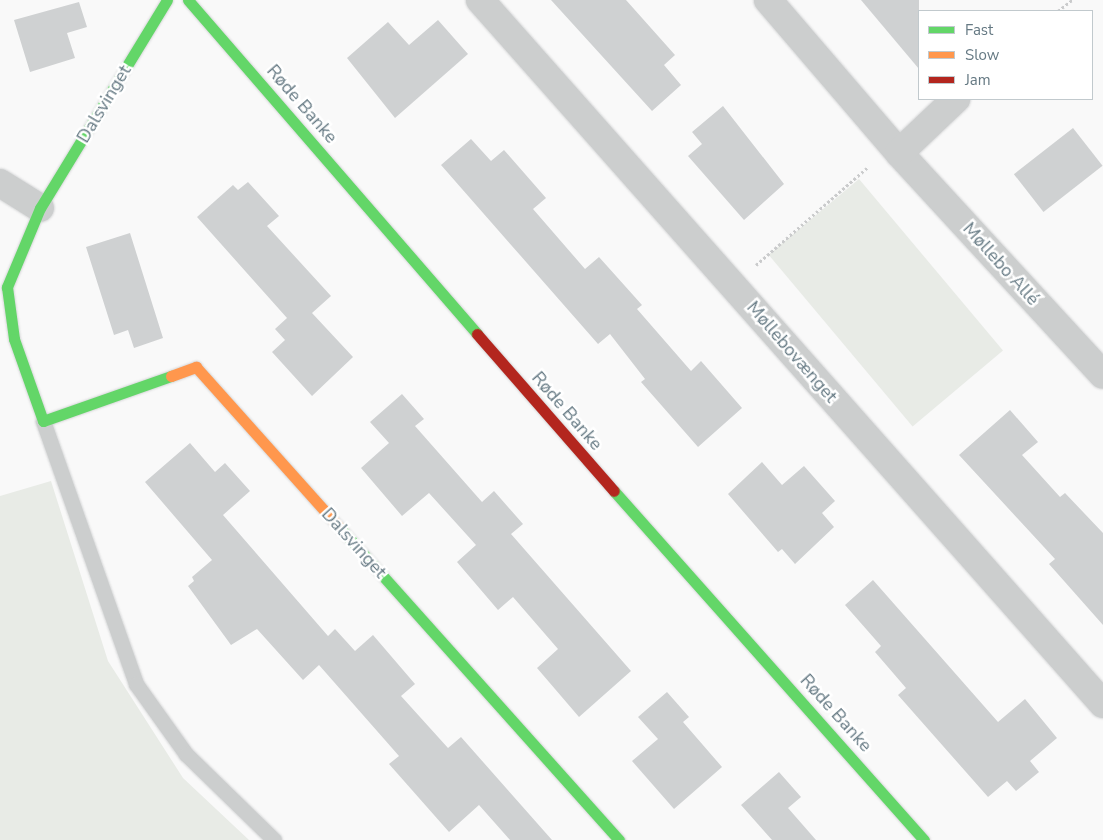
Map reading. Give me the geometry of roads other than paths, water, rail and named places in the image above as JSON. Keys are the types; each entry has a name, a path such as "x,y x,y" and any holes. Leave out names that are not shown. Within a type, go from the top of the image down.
{"street":[{"name":"Dalsvinget","path":"167,0 40,208 7,287 14,339 43,421 196,367 619,840"},
{"name":"Røde Banke","path":"188,0 590,464 924,840"},
{"name":"Møllebovænget","path":"480,0 1103,704"},
{"name":"Møllebo Allé","path":"768,0 896,149 1103,375"},
{"path":"896,149 955,100"},
{"path":"0,183 40,208"}],"lane":[{"name":"Dalsvinget","path":"43,421 136,684 186,754 274,840"}]}
